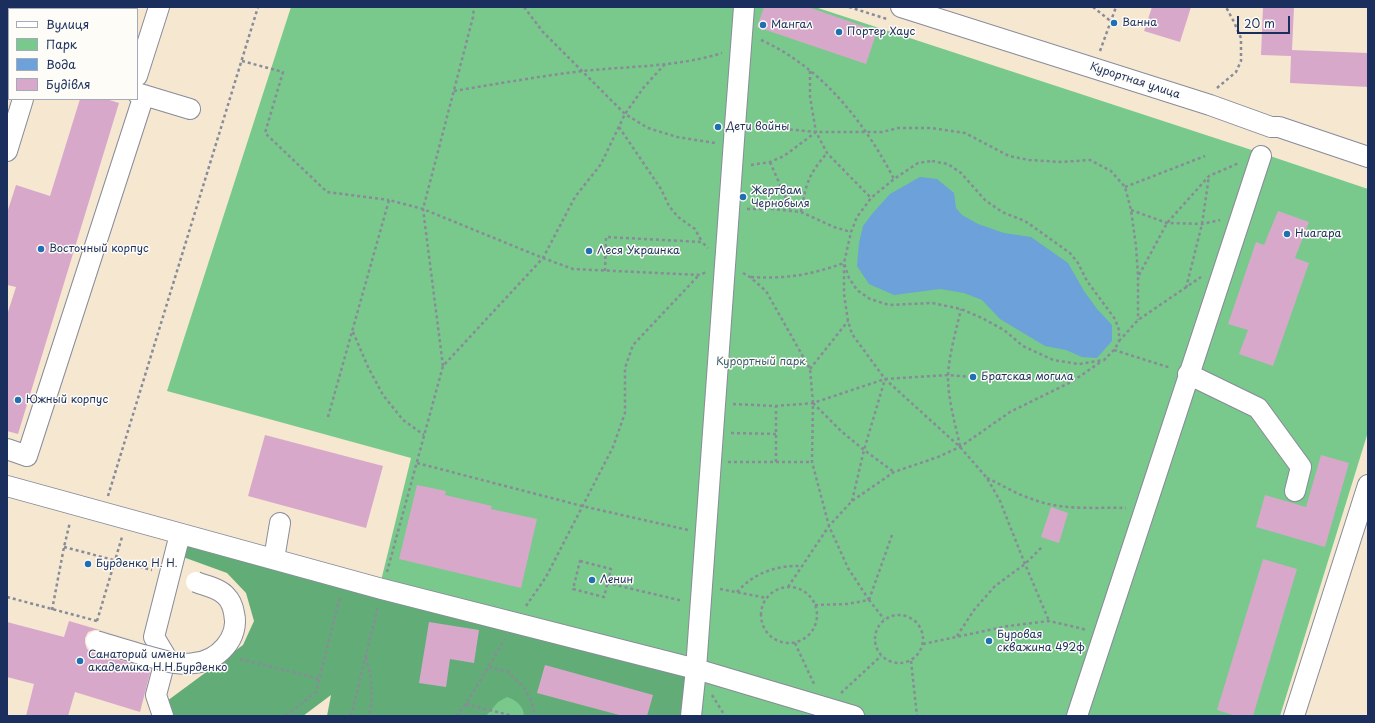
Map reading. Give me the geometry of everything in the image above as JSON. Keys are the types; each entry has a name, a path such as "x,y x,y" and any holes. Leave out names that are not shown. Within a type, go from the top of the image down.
{"street":[{"path":"138,73 159,7"},
{"path":"691,716 696,669 744,7"},
{"name":"Курортная улица","path":"901,7 1210,105 1266,142 1279,127 1368,157"},
{"path":"7,450 27,456 141,94 190,110"},
{"path":"7,151 24,100"},
{"path":"1077,716 1188,374 1266,142"},
{"path":"1188,374 1258,408 1301,468 1295,491"},
{"path":"1294,716 1368,485"},
{"path":"7,486 74,506 128,519 344,579 696,669 854,716"},
{"path":"274,559 280,523"},
{"path":"163,716 156,695 166,657 154,637 180,534"},
{"path":"96,641 182,664 196,663 213,657 224,648 231,639 235,628 233,606 227,597 218,590 170,575"}],"path":[{"path":"103,513 258,7"},
{"path":"351,716 382,589 443,366 423,209 473,17 474,7"},
{"path":"524,7 544,32 626,114 648,128 733,155 758,165 784,156 816,132"},
{"path":"1092,7 1112,23"},
{"path":"1093,68 1112,23 1116,7"},
{"path":"1215,90 1236,72 1241,61 1241,38 1226,7"},
{"path":"454,91 582,71 665,64 706,58 727,52 742,38 779,48 810,70 852,112 881,154 894,179"},
{"path":"242,60 283,72 265,133 327,192 389,200 423,209 573,269 700,275"},
{"path":"443,366 543,258 575,197 601,164 626,114 644,87 665,64"},
{"path":"810,70 810,97 816,132 826,153 871,198"},
{"path":"735,126 770,127 816,132 882,132 898,128 931,128 965,133 1009,156 1029,160 1061,162 1090,160 1111,171 1125,187 1131,210 1138,276 1138,320"},
{"path":"619,127 661,189 669,206 678,216 695,229 702,242 725,263 750,277 766,290 810,369 813,403 812,462 829,526 848,568 869,600 884,619"},
{"path":"1138,276 1167,223 1209,176 1233,165 1266,142"},
{"path":"801,212 806,186 811,173 826,153"},
{"path":"1125,187 1205,156"},
{"path":"1050,621 1000,501 987,478 960,446 885,379 852,334 848,322 844,294 844,263 851,232 857,216 871,198 894,179 918,163 932,161 948,164 961,174 985,200 1002,212 1026,221 1070,253 1078,263 1087,281 1115,319 1119,330 1119,342"},
{"path":"770,162 791,210"},
{"path":"1186,288 1202,224 1209,176"},
{"path":"328,417 389,200"},
{"path":"729,210 791,210 801,212 822,222 851,232"},
{"path":"1131,210 1167,223 1202,224 1241,214"},
{"path":"605,271 606,237 702,242"},
{"path":"592,251 606,252"},
{"path":"456,716 466,704 515,622 546,577 613,447 625,413 625,368 633,345 700,275 725,263"},
{"path":"750,277 772,278 819,272 844,263"},
{"path":"844,263 857,290 870,299 889,305 932,303 961,309 1004,330 1023,346 1053,360 1079,364 1104,360"},
{"path":"788,588 829,526 852,501 894,472 938,457 960,446 1010,412 1073,381 1104,360 1138,320 1203,275"},
{"path":"960,446 950,404 948,376 961,309"},
{"path":"810,369 848,322"},
{"path":"352,332 383,395 403,420 424,435"},
{"path":"1114,350 1188,374"},
{"path":"715,404 776,406 813,403 885,379 948,376 970,377"},
{"path":"852,501 864,450 885,379"},
{"path":"813,403 841,431 894,472"},
{"path":"776,406 776,462"},
{"path":"713,432 776,434"},
{"path":"710,461 812,462"},
{"path":"417,463 582,506 705,534"},
{"path":"987,478 1032,500 1048,504 1066,507 1145,508"},
{"path":"52,610 64,547 74,506"},
{"path":"96,621 128,519"},
{"path":"869,600 892,535"},
{"path":"957,636 974,610 995,586 1025,564 1043,546"},
{"path":"64,547 170,575"},
{"path":"580,561 611,569 607,583 604,597 573,589 580,561"},
{"path":"737,592 743,584 764,572 789,566 802,566"},
{"path":"286,716 316,692 344,579"},
{"path":"607,583 701,595 737,592 767,598"},
{"path":"796,588 804,591 815,605 817,614 816,624 811,632 804,639 795,643 786,643 776,640 763,626 761,617 762,607 767,598 780,589 796,588"},
{"path":"815,605 847,604 869,600"},
{"path":"900,614 915,620 922,629 924,638 921,651 911,661 895,663 881,656 875,644 875,633 884,619 900,614"},
{"path":"922,644 1008,626 1050,621 1103,636"},
{"path":"795,643 826,707 881,656"},
{"path":"366,656 371,678 372,694 370,716"},
{"path":"911,661 917,716"},
{"path":"489,666 508,672 524,687 532,703 535,716"},
{"path":"466,704 513,716"}],"green space":[{"name":"Курортный парк","path":"291,7 815,7 1368,189 1368,432 1280,716 348,716 411,458 167,391"},
{"path":"186,540 686,673 681,716 524,716 521,706 507,697 498,702 486,716 327,716 331,695 303,716 171,716 167,701 243,645 254,621 246,593 227,573 183,557"}],"water":[{"path":"920,177 937,179 954,193 956,208 962,215 978,224 1004,233 1031,237 1068,263 1084,291 1097,309 1112,325 1112,341 1097,358 1082,357 1066,350 1045,346 1000,319 982,300 964,293 940,289 894,295 869,284 857,266 859,243 863,226 890,194"}],"building":[{"path":"764,7 808,7 877,31 866,64 757,27"},
{"path":"1152,7 1191,7 1180,42 1144,31"},
{"path":"1263,7 1294,7 1292,50 1368,53 1368,87 1290,83 1291,56 1261,55"},
{"name":"Восточный корпус","path":"80,100 109,100 119,103 18,434 7,431 7,315 16,287 7,285 7,213 16,185 50,196"},
{"path":"1278,211 1309,222 1295,258 1309,263 1273,366 1239,354 1248,330 1228,324 1256,242 1264,245"},
{"path":"265,435 383,466 366,528 248,496"},
{"path":"1321,455 1349,463 1325,547 1256,527 1265,495 1306,507"},
{"path":"417,485 446,491 445,495 492,506 491,509 537,519 521,588 399,559"},
{"path":"1051,507 1068,513 1059,543 1041,537"},
{"path":"1263,559 1297,569 1253,716 1236,716 1217,710"},
{"name":"Санаторий имени академика Н.Н.Бурденко","path":"69,621 144,643 99,630 88,632 85,638 87,649 92,652 151,669 140,712 75,692 68,716 26,716 34,684 7,677 7,622 64,637"},
{"path":"429,622 479,630 474,663 450,659 446,687 419,683"},
{"path":"545,665 653,695 647,716 623,716 537,693"}],"place":[{"name":"Ванна","path":"1114,23"},
{"name":"Мангал","path":"763,25"},
{"name":"Портер Хаус","path":"839,32"},
{"name":"Дети войны","path":"718,127"},
{"name":"Жертвам Чернобыля","path":"743,197"},
{"name":"Ниагара","path":"1287,234"},
{"name":"Восточный корпус","path":"41,249"},
{"name":"Леся Украинка","path":"589,251"},
{"name":"Братская могила","path":"973,377"},
{"name":"Южный корпус","path":"18,400"},
{"name":"Бурденко Н. Н.","path":"88,564"},
{"name":"Ленин","path":"592,580"},
{"name":"Буровая скважина 492ф","path":"989,641"},
{"name":"Санаторий имени академика Н.Н.Бурденко","path":"80,661"}]}
